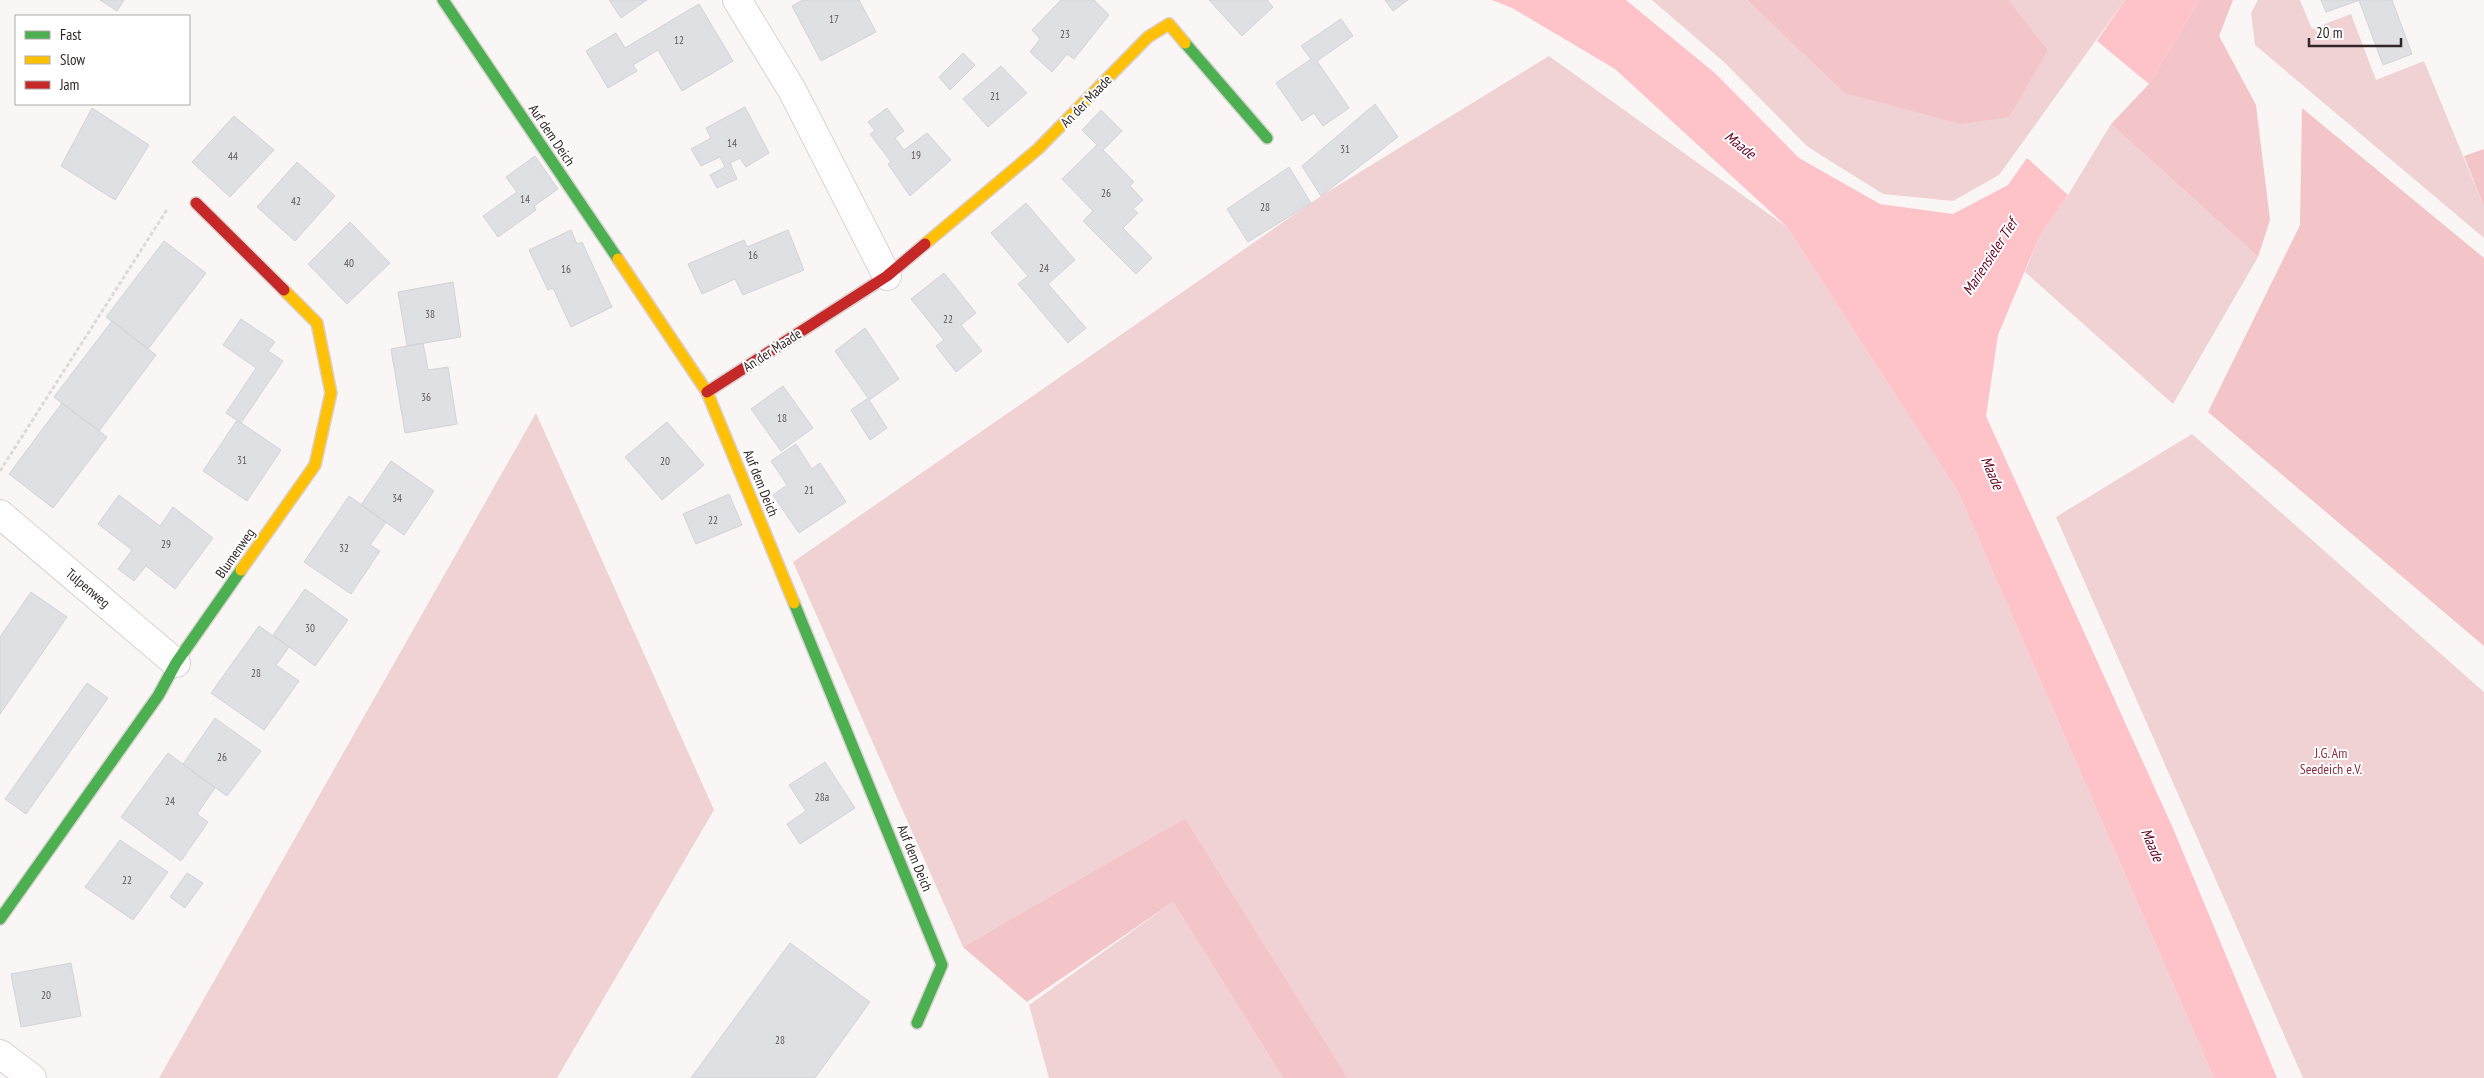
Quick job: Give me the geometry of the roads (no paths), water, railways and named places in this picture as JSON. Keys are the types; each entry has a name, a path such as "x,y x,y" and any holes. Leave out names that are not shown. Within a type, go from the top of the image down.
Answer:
{"street":[{"name":"Auf dem Deich","path":"443,0 708,392 942,965 917,1023"},
{"path":"737,0 792,90 887,276"},
{"name":"An der Maade","path":"708,392 887,276 1038,150 1148,37 1169,24 1267,138"},
{"name":"Blumenweg","path":"0,919 158,696 176,663 315,465 331,393 317,323 196,203"},
{"name":"Tulpenweg","path":"0,514 176,663"},
{"path":"0,1054 32,1078"}],"water":[{"path":"1492,0 1626,0 1716,74 1799,158 1880,204 1953,214 2008,185 2027,158 2068,195 2039,237 1998,335 1986,416 2172,826 2277,1078 2214,1078 1958,492 1787,227 1615,69 1512,8"},
{"path":"2125,0 2199,0 2149,84 2097,41"}],"water label":[{"name":"Maade","path":"1740,145"},
{"name":"Mariensieler Tief","path":"1990,257"},
{"name":"Maade","path":"1992,473"},
{"name":"Maade","path":"2152,845"}],"park label":[{"name":"J.G. Am Seedeich e.V.","path":"2331,762"}]}
